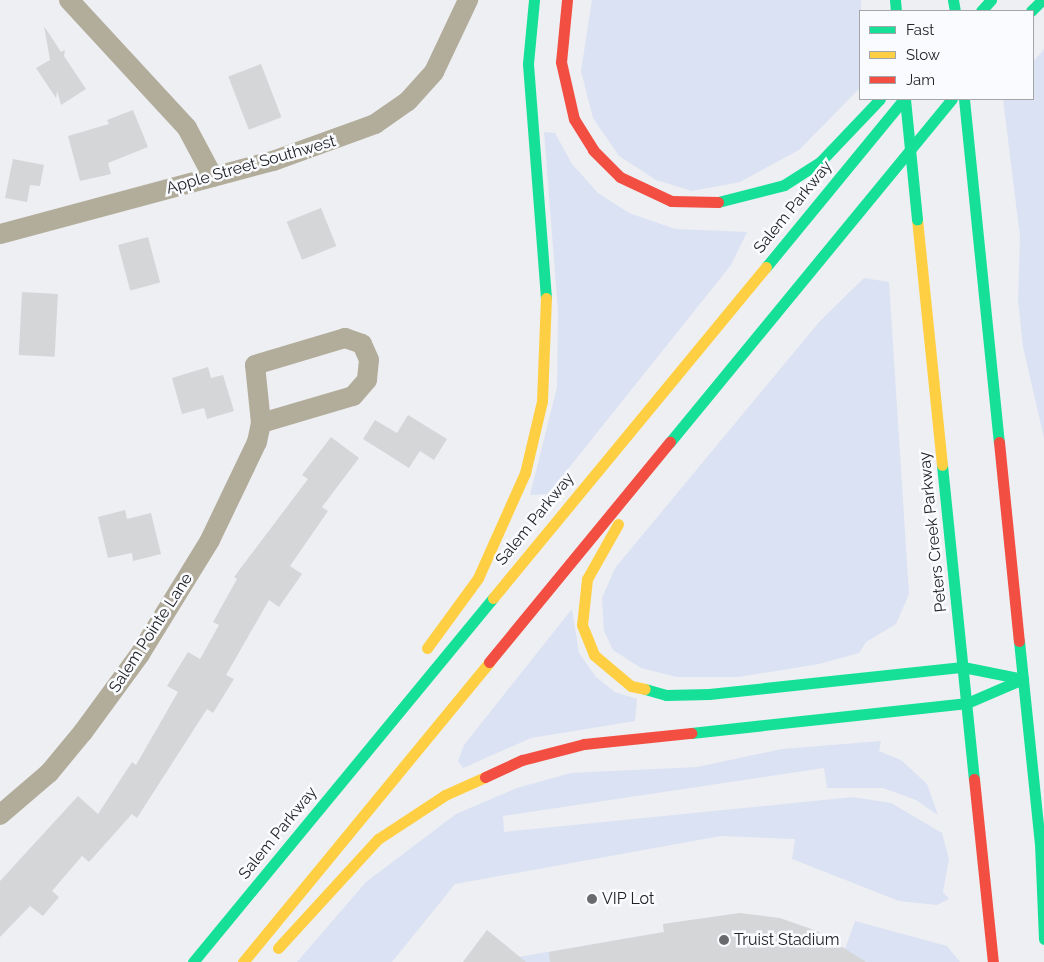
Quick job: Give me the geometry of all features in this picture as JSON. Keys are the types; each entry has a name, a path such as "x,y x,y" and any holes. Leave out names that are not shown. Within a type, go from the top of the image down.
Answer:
{"main road":[{"path":"418,659 492,554 525,472 542,401 548,326 528,64 534,0"},
{"path":"567,0 561,62 574,119 593,150 620,176 671,201 729,202 784,186 820,162 879,100"},
{"path":"982,10 991,0"},
{"path":"1032,10 1042,0"},
{"name":"Salem Parkway","path":"193,962 903,100"},
{"name":"Peters Creek Parkway","path":"904,100 994,962"},
{"path":"243,962 951,100"},
{"path":"964,100 1040,842 1044,939"},
{"path":"653,462 583,591 586,641 615,677 648,692 686,695 963,667 1023,679"},
{"path":"272,955 378,839 445,795 522,760 577,745 967,704 1023,679"},
{"path":"339,784 344,758"}],"street":[{"path":"69,0 187,128 213,177"},
{"name":"Apple Street Southwest","path":"0,234 316,148 392,113 434,72 468,0"},
{"name":"Salem Pointe Lane","path":"0,815 49,773 140,654 210,540 257,442 261,423 255,364 345,338 362,344 369,360 367,380 353,396 261,423"}],"shaded area":[{"path":"592,0 861,0 861,10 859,10 859,89 799,150 740,182 692,191 656,180 619,156 593,118 581,71"},
{"path":"1044,49 1044,438 1023,347 1018,300 1020,237 1003,100 1034,100 1034,61"},
{"path":"544,132 555,133 572,164 598,193 629,213 675,229 747,232 731,265 548,494 530,495 557,387 558,311"},
{"path":"864,278 889,282 909,594 896,624 866,642 859,653 819,664 738,677 677,677 641,668 613,650 604,631 602,598 615,568 820,321"},
{"path":"572,609 579,653 596,677 615,692 637,699 635,721 531,738 463,768 458,761 464,745"},
{"path":"881,741 879,751 901,760 927,784 938,815 916,800 883,788 827,788 824,768 503,816 504,832 853,797 891,803 942,833 949,859 943,892 949,899 937,905 899,901 792,859 795,839 721,836 455,884 392,962 297,962 366,882 456,814 517,788 571,773 697,767 782,749"},
{"name":"Truist Stadium","path":"740,913 845,949 855,921 947,946 960,962 463,962 487,930 500,960 664,932 663,924"}],"building":[{"path":"44,26 61,52 65,50 64,56 86,89 61,105 57,91 56,98 36,68 50,60"},
{"path":"261,64 281,117 249,130 228,77"},
{"path":"133,110 148,147 108,163 111,174 80,181 68,136 109,124 107,120"},
{"path":"13,159 44,165 40,186 30,185 27,202 5,198"},
{"path":"321,208 336,246 302,260 287,222"},
{"path":"148,237 160,282 130,290 118,245"},
{"path":"22,292 58,294 55,357 19,355"},
{"path":"208,367 211,378 223,375 234,411 207,419 204,408 182,414 172,378"},
{"path":"408,415 447,439 434,460 420,451 409,468 363,439 375,420 397,433"},
{"path":"331,437 359,458 322,507 328,511 290,566 302,574 279,607 269,600 226,675 234,679 213,713 207,709 137,818 132,814 89,862 82,856 52,891 59,897 43,916 30,906 0,937 0,881 78,796 98,814 132,762 136,765 178,692 167,686 188,652 200,659 219,625 213,622 237,579 234,577 308,479 302,475"},
{"path":"125,510 127,519 151,513 161,554 133,561 132,553 108,558 98,517"},
{"name":"Truist Stadium","path":"740,913 780,918 817,931 866,962 550,962 549,952 664,932 663,924"},
{"path":"487,930 526,962 463,962"}],"traffic: fast":[{"path":"534,0 528,64 546,298"},
{"path":"895,0 896,10"},
{"path":"953,0 955,10"},
{"path":"982,10 991,0"},
{"path":"1032,10 1042,0"},
{"path":"718,202 784,185 820,162 879,100"},
{"path":"766,267 903,100"},
{"path":"905,100 917,219"},
{"path":"670,442 951,100"},
{"path":"964,100 999,442"},
{"path":"942,465 974,779"},
{"path":"193,962 493,598"},
{"path":"1019,641 1040,843 1044,939"},
{"path":"645,689 666,695 709,694 963,667 1023,679"},
{"path":"691,733 967,703 1023,679"}],"traffic: slow":[{"path":"917,219 942,465"},
{"path":"493,598 766,267"},
{"path":"427,648 478,578 525,473 542,401 546,298"},
{"path":"618,524 587,579 582,625 594,655 631,686 645,689"},
{"path":"243,962 489,662"},
{"path":"278,948 378,839 445,795 485,777"}],"traffic: jam":[{"path":"567,0 561,62 574,119 593,150 620,177 671,201 718,202"},
{"path":"489,662 670,442"},
{"path":"999,442 1019,641"},
{"path":"485,777 522,760 584,744 691,733"},
{"path":"974,779 993,962"}],"place":[{"name":"VIP Lot","path":"592,899"},
{"name":"Truist Stadium","path":"724,940"}]}
